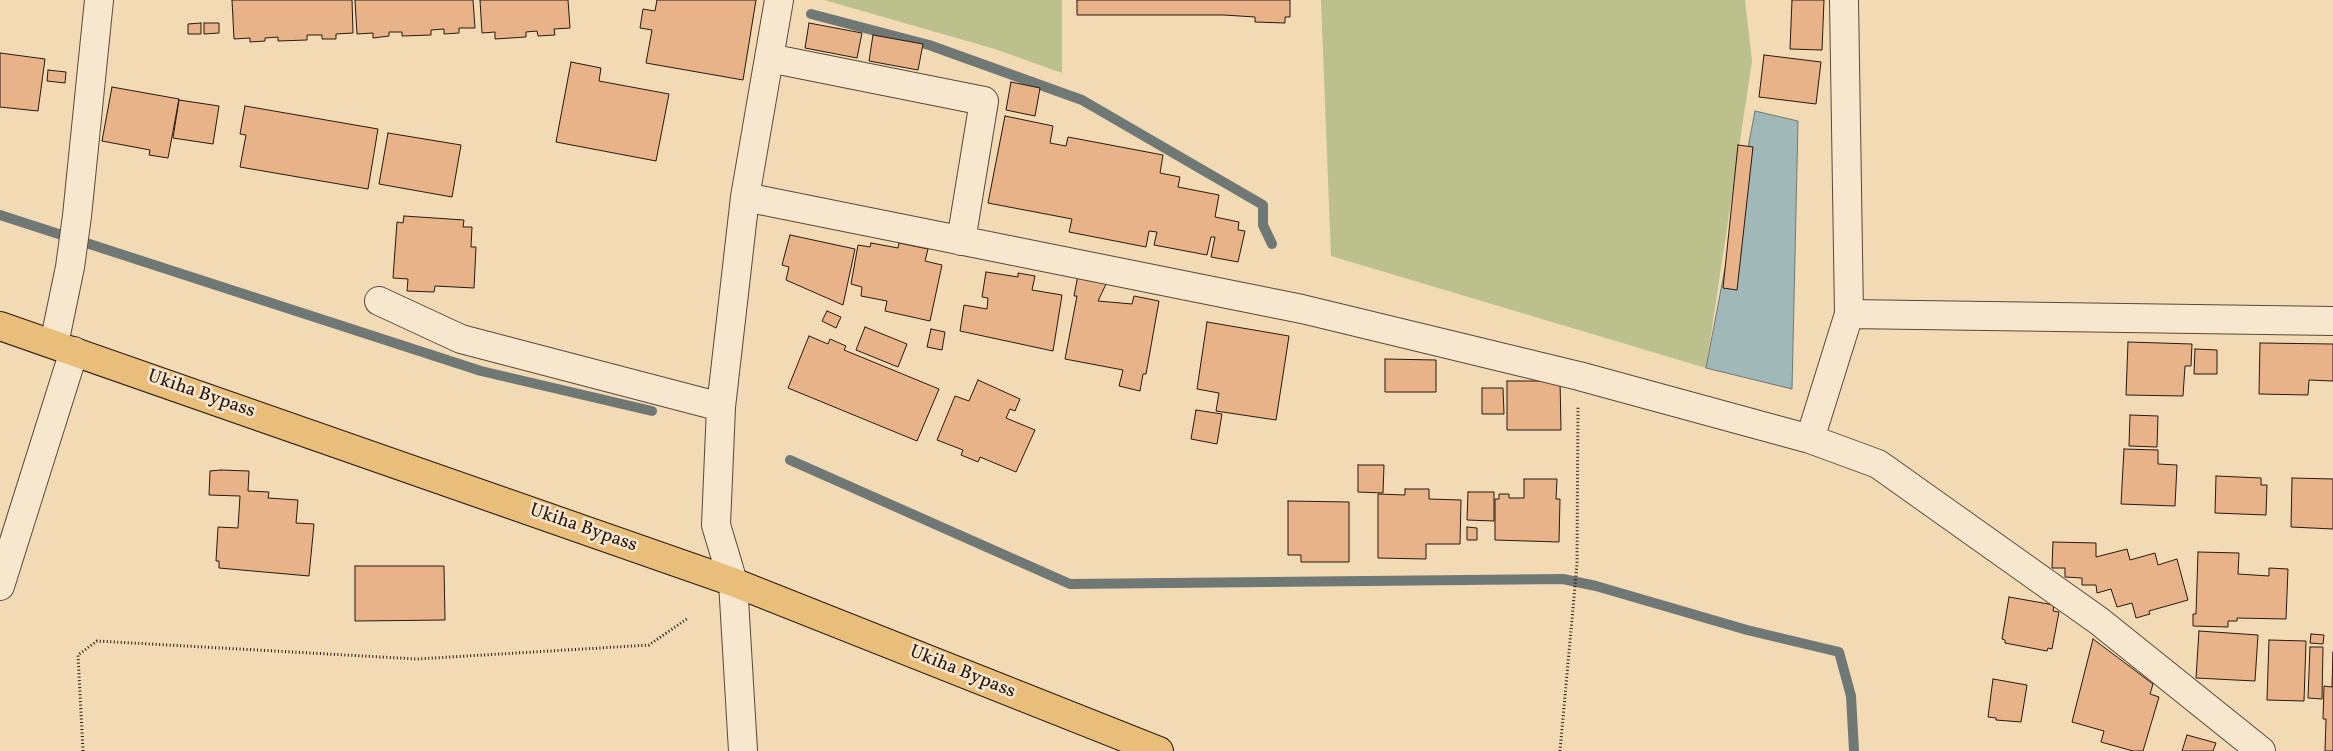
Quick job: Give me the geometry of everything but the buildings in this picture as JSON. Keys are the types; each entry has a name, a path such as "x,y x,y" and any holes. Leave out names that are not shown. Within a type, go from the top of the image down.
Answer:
{"highway":[{"name":"Ukiha Bypass","path":"0,326 732,582 1159,751"}],"street":[{"path":"0,586 64,348 70,267 99,0"},
{"path":"743,751 732,582 716,526 721,407 745,197 778,0"},
{"path":"1810,439 1849,314 1844,0"},
{"path":"769,58 984,101 962,240"},
{"path":"745,197 1302,309 1579,376 1810,439 1878,464 2099,621 2261,751"},
{"path":"379,301 460,339 721,407"},
{"path":"1849,314 2333,321"}],"path":[{"path":"1560,751 1571,608 1577,564 1579,376"},
{"path":"83,751 78,655 96,641 417,659 649,645 688,618"}],"green space":[{"path":"824,0 1062,0 1062,73 995,49"},
{"path":"1321,0 1745,0 1752,61 1706,368 1331,256"}],"water":[{"path":"1755,111 1798,121 1792,389 1706,368"}],"waterway":[{"path":"811,14 929,45 1082,100 1263,205 1263,225 1272,244"},
{"path":"0,215 481,371 652,411"},
{"path":"790,460 1070,584 1563,579 1596,586 1747,630 1839,652 1851,696 1854,751"}]}
